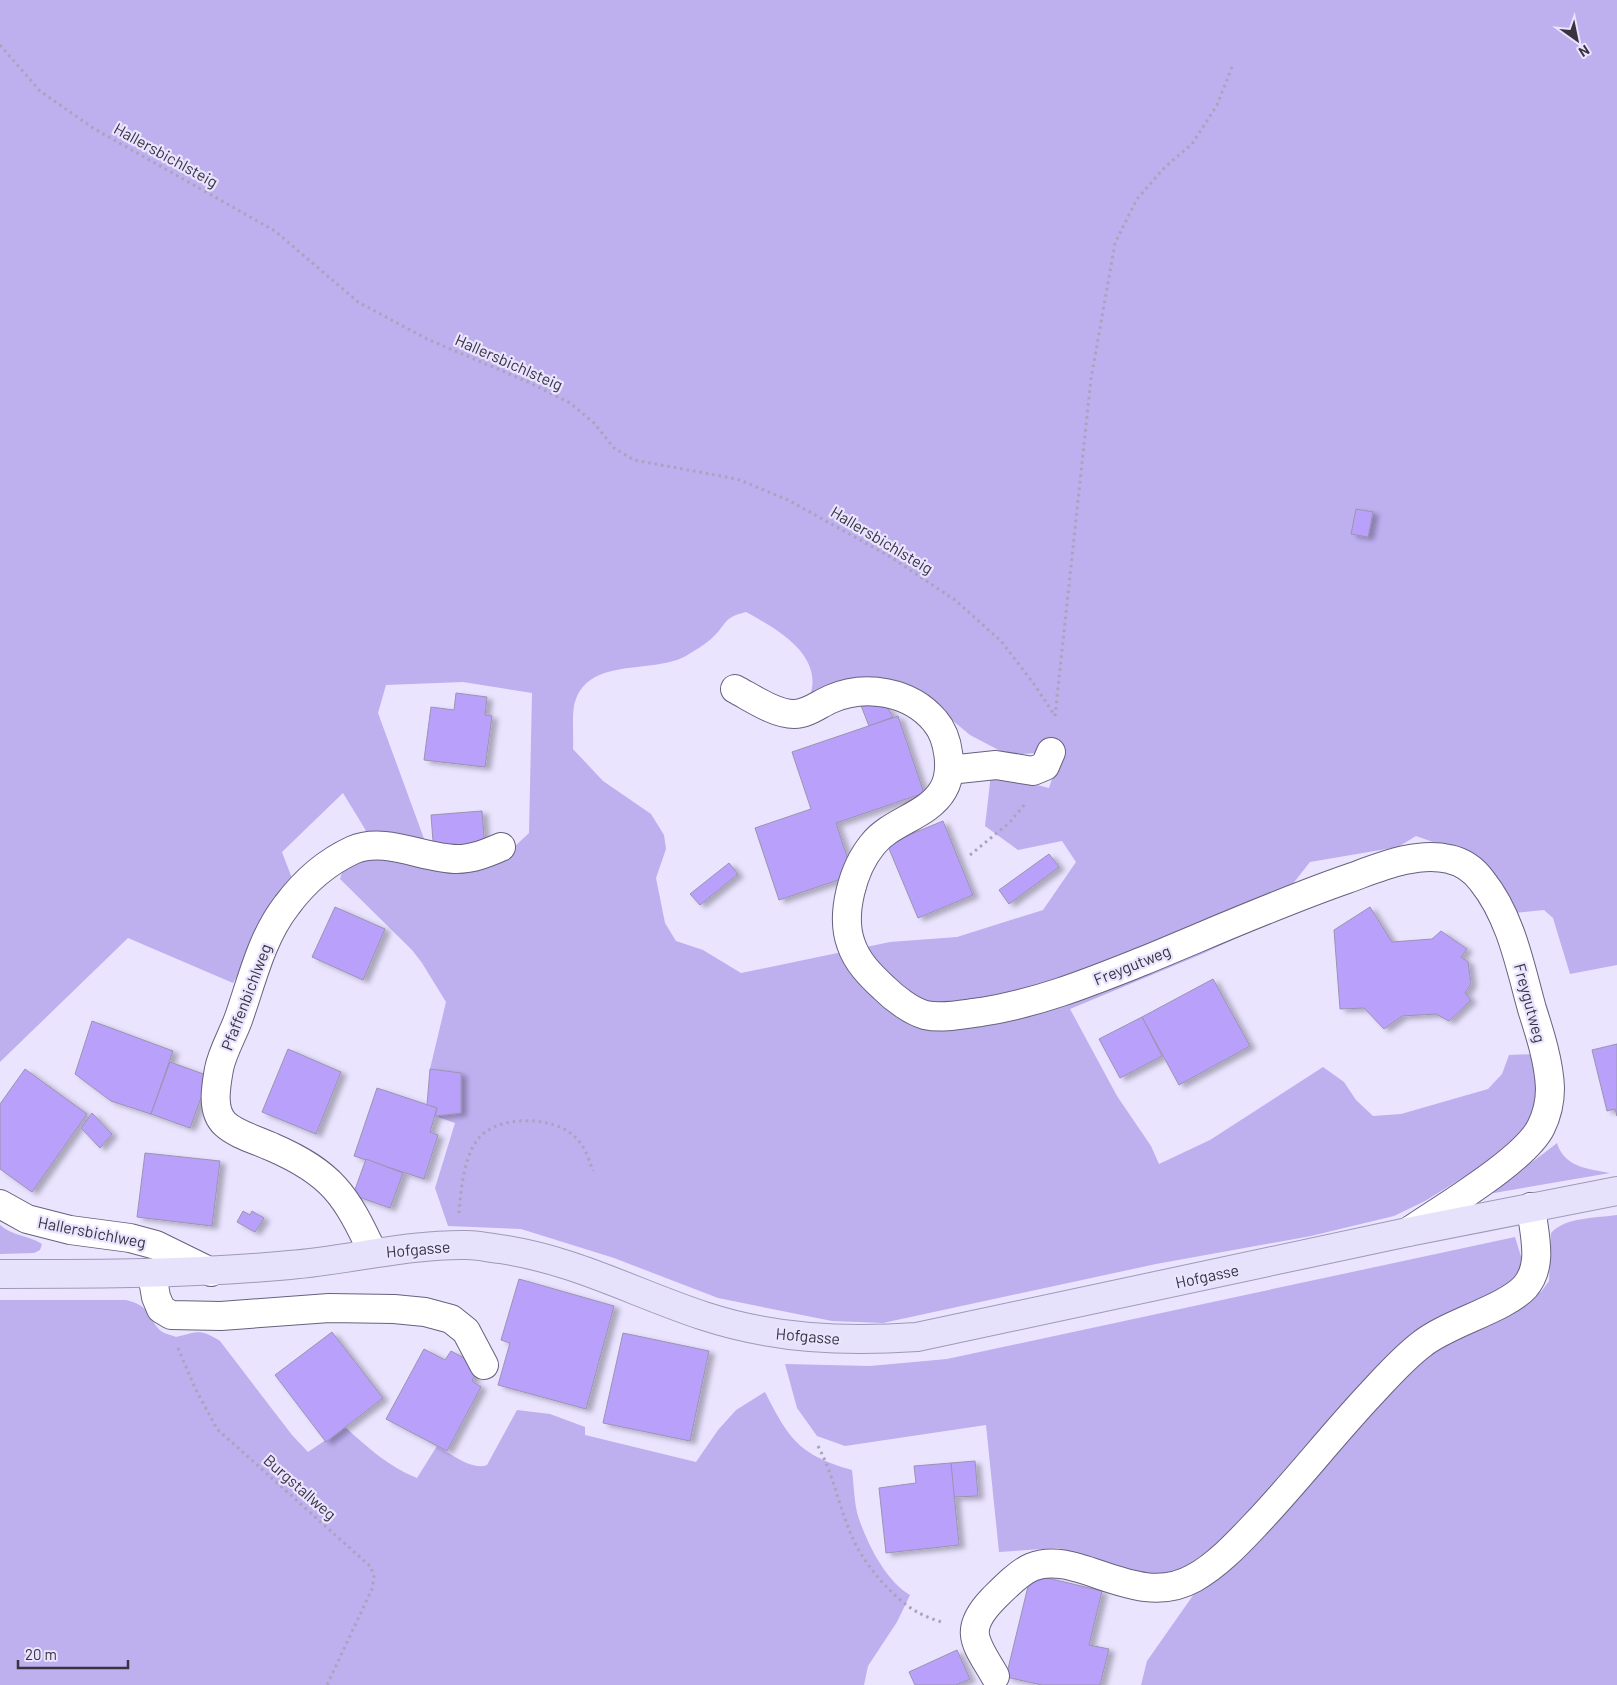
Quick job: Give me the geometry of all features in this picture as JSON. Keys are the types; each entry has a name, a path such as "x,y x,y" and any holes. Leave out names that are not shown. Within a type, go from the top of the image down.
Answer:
{"main road":[{"name":"Hofgasse","path":"0,1274 211,1272 294,1265 373,1253 468,1245 531,1254 586,1270 704,1316 764,1332 808,1338 862,1341 917,1337 1408,1232 1617,1191"}],"lane":[{"name":"Freygutweg","path":"735,689 790,715 805,713 848,692 872,691 898,695 921,708 936,721 944,736 949,770 944,790 920,811 892,826 873,843 860,863 850,896 847,920 850,943 863,968 893,997 923,1014 955,1016 1006,1008 1069,991 1311,892 1378,868 1421,858 1448,859 1469,867 1483,882 1498,905 1516,951 1541,1039 1550,1086 1549,1107 1541,1129 1525,1149 1408,1232"},
{"path":"949,770 996,765 1033,771 1048,759"},
{"name":"Pfaffenbichlweg","path":"373,1253 349,1206 321,1173 306,1163 224,1124 217,1111 216,1096 220,1067 263,947 286,906 307,882 329,862 355,849 372,845 430,856 458,859 483,855 501,847"},
{"name":"Hallersbichlweg","path":"0,1204 27,1219 70,1230 130,1238 156,1245 211,1272"},
{"path":"995,1676 976,1642 974,1627 980,1613 1002,1590 1031,1567 1045,1564 1066,1565 1116,1581 1154,1589 1176,1586 1194,1578 1227,1554 1276,1503 1392,1370 1422,1343 1524,1289 1535,1273 1536,1253 1530,1207"},
{"path":"152,1274 156,1297 161,1308 171,1315 204,1316 329,1308 394,1308 425,1312 452,1319 466,1331 476,1346 484,1365"}],"path":[{"name":"Hallersbichlsteig","path":"0,45 40,92 93,128 275,231 358,302 427,339 528,382 570,403 594,423 614,448 634,460 737,479 788,500 889,556 955,600 1001,641 1034,684 1055,716"},
{"path":"970,855 1009,823 1029,799 1048,759 1055,716 1091,379 1115,243 1137,199 1165,167 1192,144 1218,105 1232,67"},
{"path":"456,1246 462,1187 471,1151 484,1134 500,1125 523,1121 556,1125 575,1137 587,1154 593,1171"},
{"name":"Burgstallweg","path":"161,1308 195,1388 217,1429 371,1567 374,1577 372,1589 327,1685"},
{"path":"818,1446 830,1468 854,1541 875,1573 895,1595 918,1613 944,1623 974,1627"}],"shaded area":[{"path":"0,0 1617,0 1617,965 1570,974 1553,918 1544,910 1515,913 1478,858 1416,836 1398,847 1310,862 1258,928 1202,954 1070,1009 1117,1096 1151,1146 1159,1164 1210,1140 1323,1067 1344,1082 1356,1100 1373,1116 1401,1114 1488,1089 1502,1074 1509,1055 1534,1054 1539,1100 1524,1130 1483,1165 1425,1201 1394,1216 1311,1236 1156,1264 883,1323 832,1321 718,1298 614,1258 521,1229 448,1226 435,1188 455,1123 435,1116 461,1113 461,1073 430,1069 446,1002 412,950 340,879 343,869 373,855 365,829 343,793 282,852 293,881 233,983 128,938 0,1062","holes":["746,612 784,635 804,656 810,668 813,681 810,696 846,680 880,679 922,695 970,735 1008,755 1036,753 1056,738 1063,746 1049,788 991,774 985,826 1018,850 1062,841 1076,862 1043,910 957,937 890,942 741,973 703,950 676,941 665,923 656,878 666,849 664,835 651,814 603,781 573,749 574,704 584,686 595,677 609,672 672,661 686,656 711,639 728,619","463,682 532,693 529,833 511,850 434,866 378,713 386,685"]},
{"path":"1557,1143 1565,1157 1578,1166 1610,1173 1488,1194 1540,1156"},
{"path":"1617,1215 1617,1685 1141,1685 1147,1661 1194,1594 1405,1367 1541,1292 1549,1281 1551,1233 1557,1228 1582,1219"},
{"path":"0,1225 5,1229 42,1244 40,1250 34,1253 0,1254"},
{"path":"1515,1237 1523,1263 1517,1277 1495,1293 1433,1325 1376,1368 1238,1529 1176,1573 1148,1575 1058,1548 999,1552 986,1425 845,1446 817,1436 797,1408 785,1364 870,1366 947,1359"},
{"path":"0,1300 126,1300 134,1302 148,1312 156,1326 164,1333 176,1337 198,1332 208,1334 220,1341 292,1435 308,1452 345,1427 388,1462 417,1478 437,1446 475,1466 487,1465 517,1410 550,1414 585,1427 585,1435 696,1462 718,1430 736,1410 765,1392 781,1422 798,1443 819,1458 852,1470 857,1513 867,1540 893,1581 910,1595 897,1622 868,1666 864,1685 0,1685"}],"building":[{"path":"1356,509 1373,512 1368,537 1351,534"},
{"path":"456,693 487,697 485,715 492,716 485,767 424,760 431,707 454,710"},
{"path":"860,703 888,708 893,717 869,726"},
{"path":"898,716 924,793 836,823 853,875 779,900 755,828 811,809 792,752"},
{"path":"482,811 485,849 434,854 431,815"},
{"path":"943,821 973,895 918,918 887,844"},
{"path":"1049,854 1059,867 1009,904 999,890"},
{"path":"729,863 738,874 700,905 690,894"},
{"path":"335,907 385,929 363,980 312,957"},
{"path":"1370,907 1392,942 1432,939 1441,931 1467,949 1461,957 1468,962 1471,984 1465,993 1471,1000 1449,1021 1436,1014 1402,1016 1384,1029 1364,1008 1340,1009 1334,930"},
{"path":"1213,979 1250,1046 1179,1085 1142,1017"},
{"path":"1142,1017 1162,1056 1120,1078 1099,1039"},
{"path":"92,1021 173,1051 151,1114 111,1101 75,1074"},
{"path":"1617,1044 1617,1116 1615,1109 1607,1111 1592,1050"},
{"path":"288,1049 341,1072 316,1134 262,1112"},
{"path":"170,1062 209,1076 190,1128 151,1114"},
{"path":"25,1069 87,1114 32,1192 0,1169 0,1104"},
{"path":"430,1069 461,1073 461,1113 435,1116 437,1108 427,1105"},
{"path":"377,1088 437,1108 430,1132 438,1135 424,1179 354,1156"},
{"path":"92,1113 112,1134 100,1148 81,1128"},
{"path":"145,1153 220,1161 212,1226 137,1217"},
{"path":"366,1159 403,1173 390,1208 353,1195"},
{"path":"243,1211 250,1215 252,1211 264,1218 255,1232 237,1222"},
{"path":"519,1279 614,1306 586,1409 498,1385 510,1343 501,1340"},
{"path":"332,1332 383,1398 326,1442 275,1375"},
{"path":"623,1333 709,1351 690,1441 603,1423"},
{"path":"424,1349 445,1360 451,1351 479,1366 472,1381 481,1387 447,1451 386,1419"},
{"path":"975,1461 978,1496 953,1497 951,1463"},
{"path":"951,1463 959,1545 886,1553 879,1488 916,1483 914,1466"},
{"path":"1031,1574 1102,1591 1089,1645 1109,1649 1100,1685 1042,1685 1006,1677"},
{"path":"957,1650 970,1679 956,1685 915,1685 909,1672"}]}
